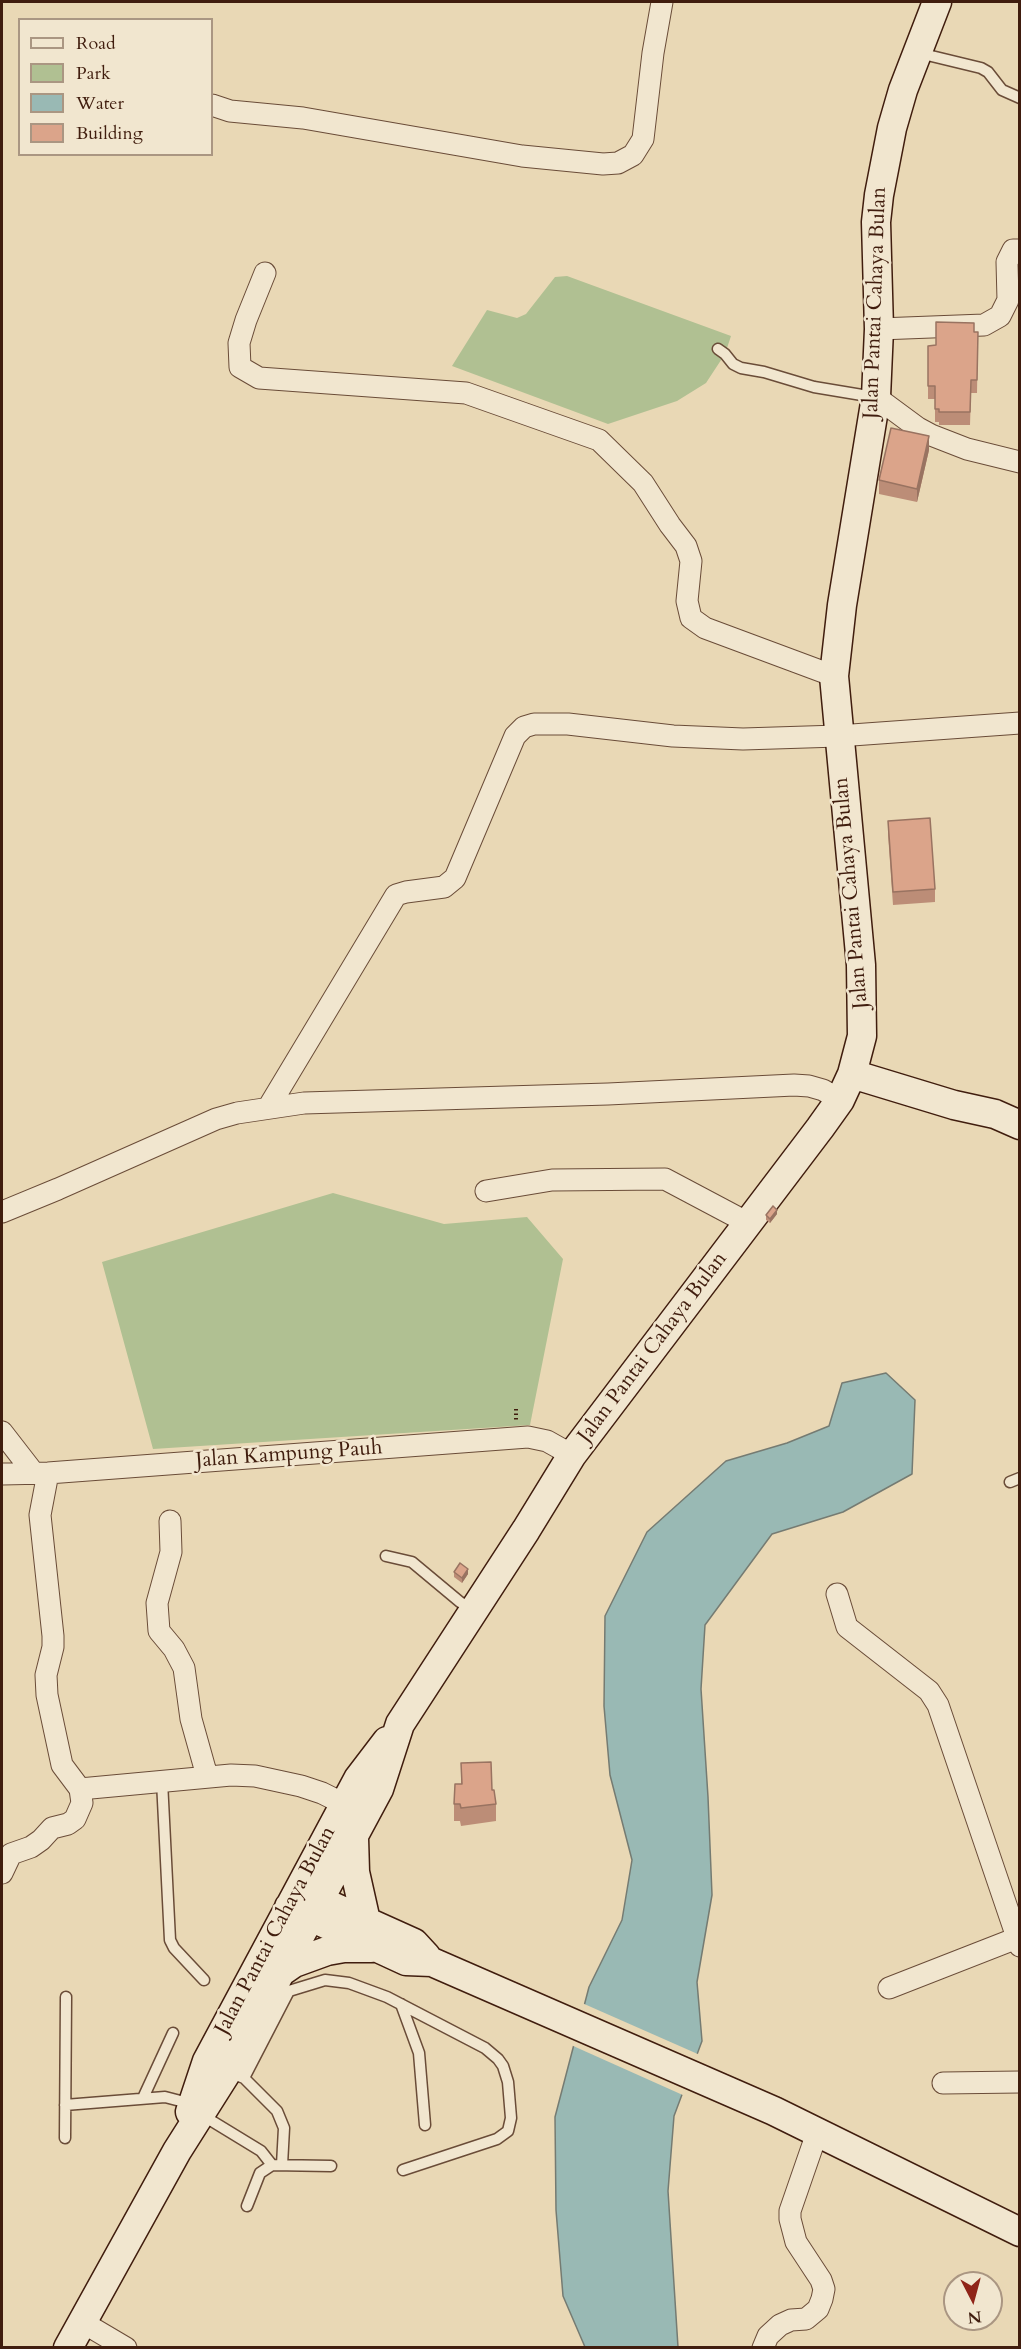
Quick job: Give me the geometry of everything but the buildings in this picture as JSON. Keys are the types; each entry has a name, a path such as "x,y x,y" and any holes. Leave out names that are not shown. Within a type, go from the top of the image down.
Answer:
{"main road":[{"name":"Jalan Pantai Cahaya Bulan","path":"68,2348 177,2151 196,2109 207,2061 304,1904 352,1815 379,1790 397,1734 572,1455 840,1100 855,1065 863,1011 861,965 834,676 842,605 876,398 879,329 876,222 879,195 892,128 937,2"},
{"path":"855,1065 959,1089 1007,1120"},
{"path":"352,1815 357,1889 366,1921"},
{"name":"Jalan Pantai Cahaya Bulan","path":"196,2109 236,2075 281,1982 304,1904"},
{"path":"304,1904 366,1921 414,1943 432,1962"},
{"path":"304,1904 379,1949 406,1961 432,1962 774,2112 1020,2232"},
{"path":"281,1982 294,1963 327,1951 361,1947 379,1949"}],"street":[{"path":"213,105 230,111 303,118 522,156 603,164 618,163 633,155 643,139 653,53 662,2"},
{"path":"879,329 984,325 1000,316 1008,300 1007,262 1013,250 1020,250"},
{"path":"265,273 239,343 240,367 259,378 466,393 599,440 643,483 686,546 691,561 687,601 691,618 705,628 834,676"},
{"path":"876,398 918,428 932,435 966,449 1020,462"},
{"path":"268,1108 396,895 444,886 455,878 515,736 524,727 534,724 568,724 674,736 743,739 838,736 1020,723"},
{"path":"2,1212 216,1119 304,1103 608,1094 794,1085 823,1090 840,1100"},
{"path":"486,1191 552,1180 665,1179 748,1223"},
{"path":"2,1432 40,1473 40,1515 53,1647 46,1676 47,1695 62,1765 80,1789 82,1803 75,1819 68,1824 52,1828 42,1840 31,1847 14,1852 2,1873"},
{"name":"Jalan Kampung Pauh","path":"2,1474 528,1437 547,1441 572,1455"},
{"path":"170,1521 171,1552 157,1603 159,1631 174,1649 184,1668 190,1719 207,1776"},
{"path":"837,1594 847,1627 929,1691 938,1705 1018,1942 889,1988"},
{"path":"80,1789 231,1775 279,1780 322,1793 352,1815"},
{"path":"943,2083 1020,2082"},
{"path":"763,2348 768,2336 780,2325 791,2320 806,2319 818,2309 822,2299 824,2289 821,2280 796,2242 790,2219 790,2211 817,2133"},
{"path":"82,2322 126,2348"}],"lane":[{"path":"917,53 981,68 988,72 1002,90 1020,98"},
{"path":"718,349 733,364 741,368 764,372 814,387 876,398"},
{"path":"386,1556 412,1562 474,1611"},
{"path":"162,1781 170,1940 174,1948 204,1980"},
{"path":"281,1982 337,1980 387,1997 485,2048 498,2059 506,2074 511,2118 508,2131 497,2139 403,2170"},
{"path":"65,2138 66,1997"},
{"path":"401,2004 419,2053 424,2125"},
{"path":"143,2098 173,2033"},
{"path":"236,2075 271,2104 281,2119 284,2137 277,2165"},
{"path":"65,2105 170,2097 196,2109 261,2151 277,2165"},
{"path":"247,2206 260,2173 277,2165 331,2166"}],"green space":[{"path":"567,276 731,336 725,354 706,383 677,401 608,424 452,366 487,310 517,318 526,314 555,277"},
{"path":"333,1193 444,1224 527,1217 563,1259 530,1425 153,1449 102,1262"}],"water":[{"path":"886,1373 915,1400 912,1474 843,1512 772,1534 705,1625 701,1689 712,1895 697,1982 702,2041 674,2116 668,2191 678,2347 585,2347 563,2296 556,2210 555,2117 589,1987 622,1920 632,1860 610,1775 604,1706 605,1616 647,1532 726,1461 787,1443 829,1426 842,1383"}],"pier":[{"path":"582,2003 700,2055 685,2096 571,2045"}]}
